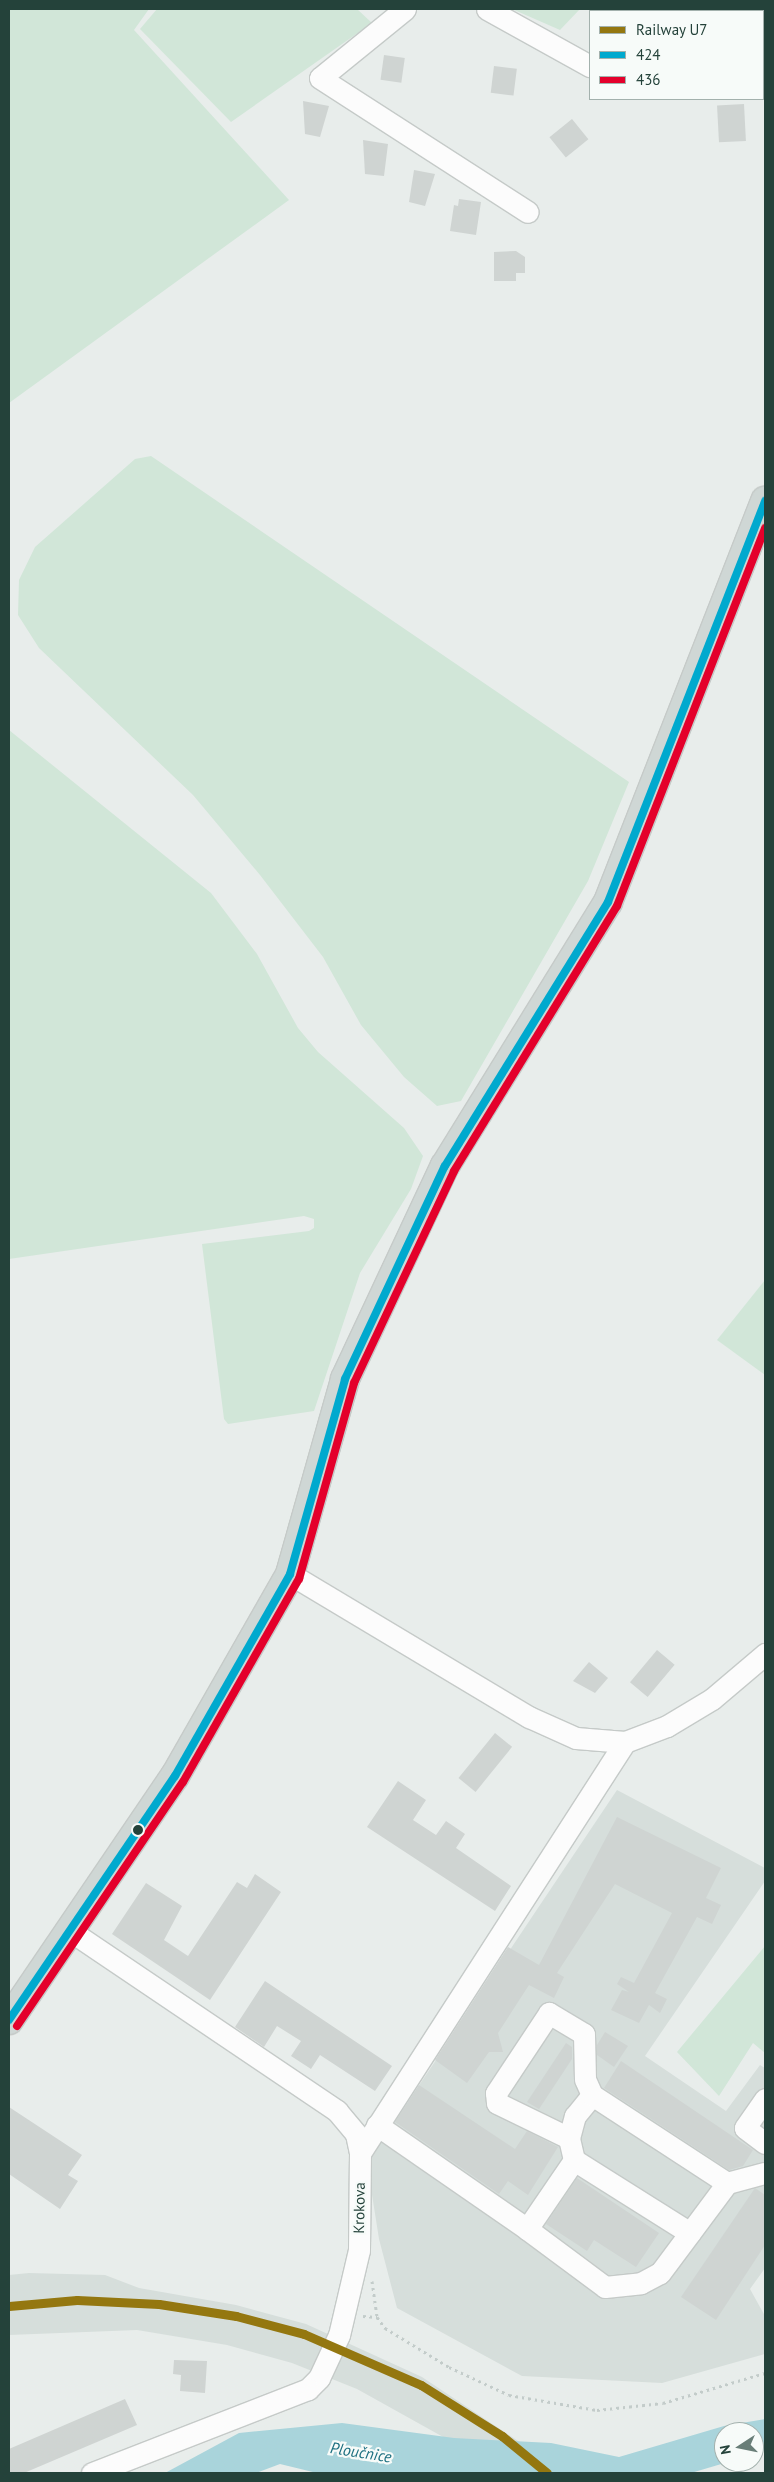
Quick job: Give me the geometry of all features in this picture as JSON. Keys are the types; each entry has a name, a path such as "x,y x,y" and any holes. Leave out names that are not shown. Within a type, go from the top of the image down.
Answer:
{"main road":[{"path":"9,2020 72,1932 175,1776 290,1574 345,1378 445,1166 608,902 765,501"}],"street":[{"path":"405,9 320,78 528,212"},
{"path":"487,9 589,65"},
{"path":"290,1574 529,1717 576,1738 625,1742 668,1726 705,1703 765,1654"},
{"path":"360,2153 625,1742"},
{"name":"Krokova","path":"72,1932 337,2111 356,2134 360,2153 359,2250 339,2335 319,2378 308,2389 92,2473"},
{"path":"569,2138 497,2103 496,2093 549,2012 584,2034 585,2079 592,2095 726,2183"},
{"path":"592,2095 574,2116 569,2138 574,2160 690,2233"},
{"path":"765,2099 745,2128 765,2143"},
{"path":"378,2125 527,2229 605,2287 641,2283 660,2273 726,2183 765,2173"},
{"path":"527,2229 574,2160"}],"path":[{"path":"359,2250 372,2283 377,2318 385,2328 449,2367 508,2395 597,2410 662,2403 765,2373"}],"shaded area":[{"path":"617,1790 765,1868 765,1881 645,2056 726,2111 760,2065 765,2068 765,2268 750,2289 765,2316 765,2354 662,2383 522,2376 397,2308 379,2239 367,2163"},
{"path":"29,2273 105,2275 139,2288 236,2305 306,2324 422,2377 527,2447 445,2438 357,2389 292,2363 227,2345 137,2330 9,2335 9,2275"}],"green space":[{"path":"9,9 149,9 134,30 289,200 9,403"},
{"path":"157,9 357,9 372,23 231,122 140,29"},
{"path":"512,9 580,9 560,30"},
{"path":"151,456 629,782 588,881 461,1101 437,1106 404,1077 361,1025 323,957 260,875 193,795 39,648 18,615 19,580 35,547 135,459"},
{"path":"9,730 211,893 257,954 298,1028 318,1052 404,1128 423,1156 411,1189 360,1273 314,1411 228,1424 224,1419 202,1244 309,1231 314,1228 314,1219 304,1216 9,1259"},
{"path":"765,1280 765,1375 717,1340"},
{"path":"765,1946 765,2053 753,2043 719,2096 677,2052"}],"water":[{"path":"765,2419 765,2450 764,2422 747,2422"},
{"name":"Ploučnice","path":"342,2423 454,2438 551,2443 619,2457 714,2429 714,2466 691,2473 317,2473 280,2464 256,2473 165,2473 239,2433"}],"building":[{"path":"384,55 405,58 401,83 381,80"},
{"path":"494,66 517,69 514,96 491,93"},
{"path":"303,101 329,106 320,137 305,134"},
{"path":"744,104 746,141 719,142 717,105"},
{"path":"572,119 588,139 566,157 549,137"},
{"path":"363,140 388,144 384,176 365,174"},
{"path":"414,170 435,174 425,206 409,202"},
{"path":"459,199 481,202 476,235 450,231 454,205 458,206"},
{"path":"516,251 525,257 525,273 516,273 516,281 494,281 494,252"},
{"path":"657,1650 675,1665 648,1697 630,1682"},
{"path":"589,1662 608,1678 595,1693 573,1681"},
{"path":"495,1733 512,1747 476,1792 458,1778"},
{"path":"398,1781 426,1800 413,1820 436,1835 446,1821 465,1834 456,1848 511,1886 495,1911 367,1827"},
{"path":"617,1817 721,1868 706,1898 721,1905 712,1924 697,1917 655,1993 667,1999 660,2013 649,2005 639,2023 611,2010 622,1990 629,1992 617,1984 621,1977 634,1983 672,1913 615,1884 557,1973 564,1977 554,1998 529,1985 498,2033 503,2052 489,2052 467,2083 435,2060 508,1947 539,1965"},
{"path":"255,1874 281,1892 210,2000 112,1934 146,1883 182,1906 164,1940 188,1956 237,1882 247,1888"},
{"path":"265,1981 392,2066 375,2091 320,2055 311,2069 291,2056 301,2041 277,2026 264,2047 235,2027"},
{"path":"605,2032 628,2046 614,2067 597,2055 597,2045"},
{"path":"566,2043 572,2047 572,2059 539,2109 527,2102"},
{"path":"621,2061 753,2150 743,2166 729,2170 604,2088"},
{"path":"419,2085 515,2149 527,2131 558,2147 528,2195 508,2181 499,2194 395,2122"},
{"path":"9,2107 82,2155 68,2175 78,2181 60,2209 9,2174"},
{"path":"577,2178 659,2233 636,2267 594,2240 587,2251 546,2224"},
{"path":"755,2188 765,2195 765,2245 716,2320 681,2297"},
{"path":"174,2360 207,2361 205,2393 180,2391 181,2375 173,2374"},
{"path":"125,2399 137,2425 24,2473 9,2473 9,2449"}],"rail line":[{"name":"U7","path":"9,2306 77,2300 159,2304 236,2316 304,2334 421,2385 502,2436 547,2473"}],"transit line":[{"name":"424","path":"9,2020 175,1776 290,1574 345,1379 445,1166 608,902 765,501"},
{"name":"436","path":"17,2026 183,1782 299,1579 354,1383 454,1171 617,906 765,528"}]}
